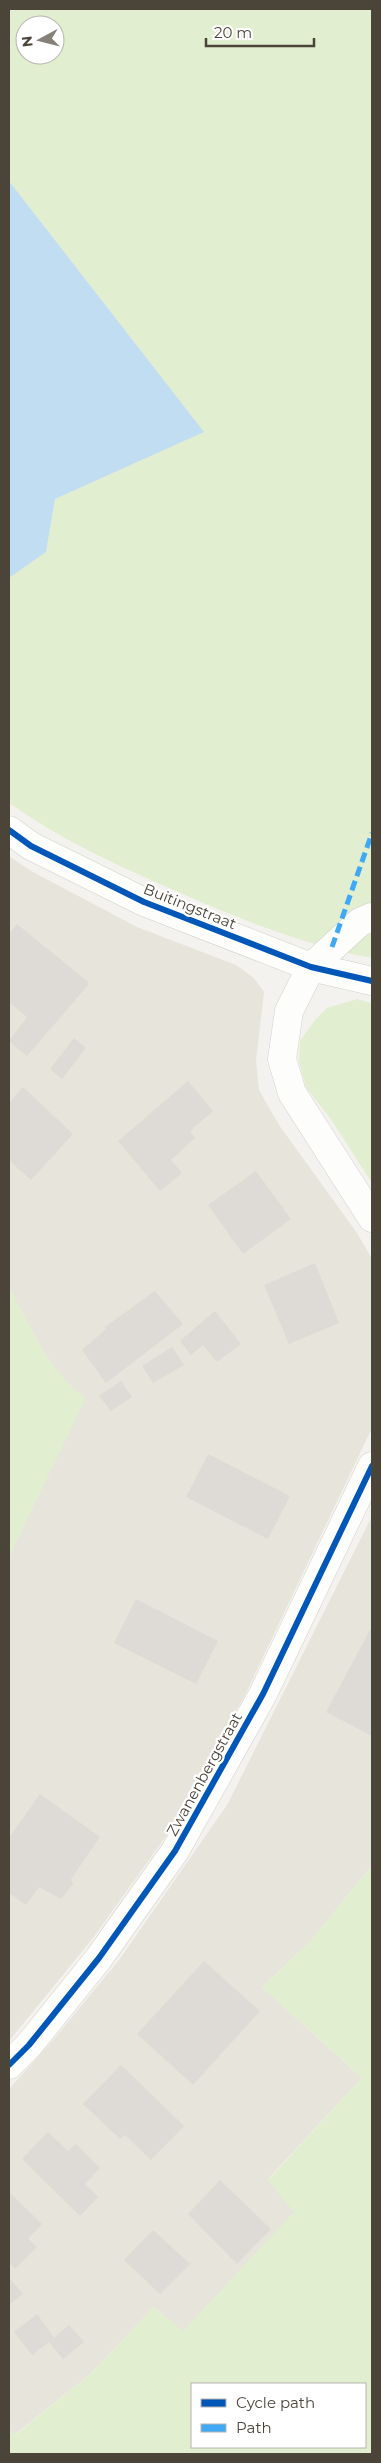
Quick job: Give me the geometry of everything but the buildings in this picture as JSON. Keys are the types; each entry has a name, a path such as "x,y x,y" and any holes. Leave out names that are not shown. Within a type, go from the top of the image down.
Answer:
{"street":[{"name":"Buitingstraat","path":"9,830 31,846 144,902 311,967 372,981"},
{"path":"372,918 360,922 311,967 289,1011 282,1059 292,1093 372,1218"},
{"name":"Zwanenbergstraat","path":"9,2065 29,2045 99,1958 175,1851 262,1694 372,1466"}],"shaded area":[{"path":"9,856 31,871 137,927 236,965 253,977 264,992 256,1061 259,1090 279,1125 357,1233 372,1259 372,1428 245,1695 169,1832 93,1938 9,2041"},
{"path":"372,1516 372,1865 309,1943 262,1987 362,2078 268,2179 295,2212 183,2332 154,2307 88,2376 14,2435 9,2428 9,2089 54,2039 119,1960 227,1805"}],"green space":[{"path":"9,9 372,9 372,958 347,953 297,938 248,921 200,901 90,851 48,828 9,803 9,578 46,552 55,499 204,432 9,181"},
{"path":"357,999 372,1003 372,1183 330,1118 306,1087 299,1062 300,1041 315,1020 327,1008"},
{"path":"9,1286 33,1332 51,1361 61,1375 86,1398 9,1557"},
{"path":"372,1865 372,2454 9,2454 9,2428 15,2435 88,2376 154,2307 183,2331 294,2212 268,2180 362,2078 262,1987 309,1943"}],"water":[{"path":"9,181 204,432 55,499 46,552 9,578"}],"marked path":[{"path":"332,947 372,833"}],"cycle path":[{"path":"9,830 31,846 144,902 311,967 372,981"},
{"path":"9,2065 29,2045 99,1958 175,1851 263,1694 372,1466"}]}
